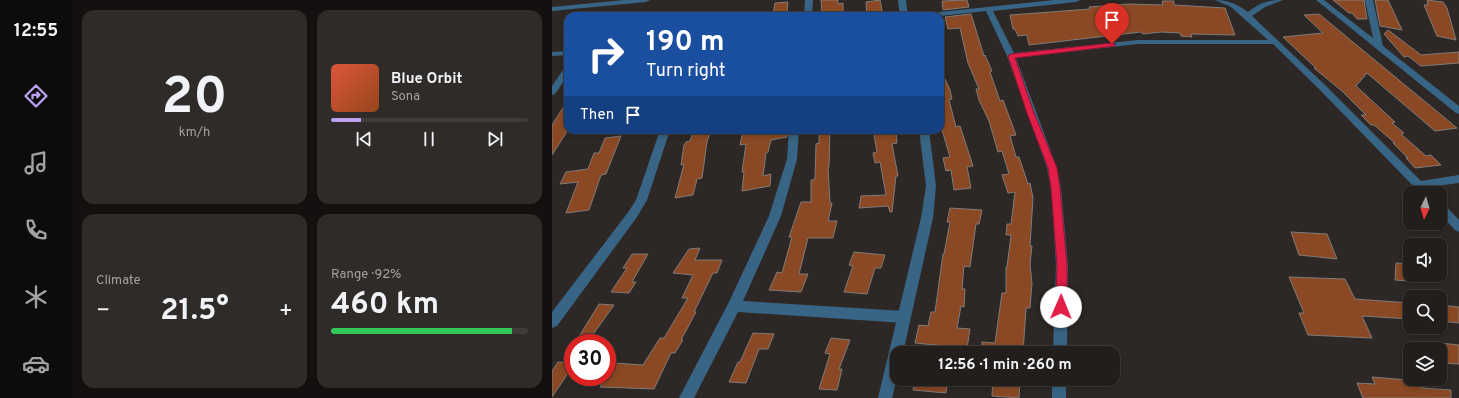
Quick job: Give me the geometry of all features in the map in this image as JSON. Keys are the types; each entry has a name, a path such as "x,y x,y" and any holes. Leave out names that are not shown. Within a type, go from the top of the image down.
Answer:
{"street":[{"path":"552,9 646,0"},
{"path":"808,12 809,0"},
{"path":"902,0 904,12"},
{"path":"944,13 1076,0"},
{"path":"1218,0 1234,5 1248,16 1322,87 1419,185 1459,179"},
{"path":"1248,16 1262,5 1279,0"},
{"path":"1320,0 1459,111"},
{"path":"1369,0 1379,48"},
{"path":"988,8 1011,56 1052,168 1056,188 1062,265 1060,346"},
{"path":"1011,56 1138,42 1274,42"},
{"path":"552,54 564,53"},
{"path":"552,92 564,75"},
{"path":"552,322 633,214 641,200 664,134"},
{"path":"686,398 734,306 775,216 792,159 794,134"},
{"path":"885,398 927,218 931,186 924,134"},
{"path":"1447,214 1459,227"},
{"path":"734,306 904,317"},
{"path":"1059,386 1059,398"}],"building":[{"path":"821,0 838,0 838,4 843,3 843,12 822,12"},
{"path":"880,0 882,12 867,12 866,2"},
{"path":"967,0 969,7 943,10 942,1"},
{"path":"1333,0 1364,0 1367,19 1357,19 1352,13 1349,13"},
{"path":"1375,0 1388,0 1402,30 1380,26"},
{"path":"1427,0 1443,2 1447,8 1456,40 1437,36 1424,5 1428,5"},
{"path":"1162,1 1174,1 1174,5 1225,8 1235,35 1191,34 1192,37 1181,36 1180,33 1161,32 1143,34 1141,32 1029,45 1027,35 1018,36 1015,29 1013,29 1010,15 1090,9 1089,7 1129,4 1163,5"},
{"path":"788,2 787,12 774,12 775,3"},
{"path":"971,14 984,56 985,55 992,71 990,72 1000,101 1003,100 1016,135 1010,136 1016,157 1019,157 1028,184 1030,183 1033,198 1030,246 1032,246 1030,264 1032,283 1030,308 1026,308 1023,346 982,346 982,342 995,343 1002,293 1006,293 1006,267 1011,235 1006,235 1007,224 1011,224 1015,192 1008,193 1002,175 1009,174 1002,151 998,152 989,121 979,100 976,89 979,89 968,63 960,28 948,29 945,17"},
{"path":"1319,14 1457,128 1435,131 1367,73 1356,86 1395,122 1392,123 1404,133 1401,134 1426,156 1431,155 1441,165 1415,168 1406,158 1408,158 1393,143 1395,143 1374,125 1371,125 1361,115 1366,115 1342,91 1314,68 1316,68 1283,37 1323,33 1304,15"},
{"path":"1388,30 1421,55 1459,52 1459,63 1421,66 1408,56 1404,57 1384,34"},
{"path":"944,77 950,90 952,99 949,100 956,127 960,126 973,166 967,167 971,188 954,190 951,170 946,171 943,158 950,157 943,134"},
{"path":"564,106 564,134 565,134 552,155 552,125"},
{"path":"693,134 710,134 707,142 702,178 697,179 693,195 675,198 684,164 681,165 684,145 686,142 690,141"},
{"path":"742,134 787,134 787,137 771,140 768,152 766,153 763,176 771,174 770,186 742,191 744,172 742,172 746,144 740,145"},
{"path":"819,134 830,134 828,167 830,203 832,203 828,221 837,221 833,238 808,238 799,274 808,274 801,292 769,290 777,272 782,273 792,237 789,237 801,202 811,202 811,180 814,180 815,177 816,144 819,143"},
{"path":"874,134 896,134 897,143 892,144 898,176 896,176 892,212 890,212 888,206 859,208 861,196 886,195 880,162 875,163 873,153 877,152"},
{"path":"621,136 606,174 601,175 589,210 566,213 578,182 560,184 566,172 588,169 594,153 599,153 605,138"},
{"path":"950,208 982,210 979,224 976,224 970,267 964,266 962,289 965,289 964,307 961,306 957,328 970,329 967,346 946,346 915,343 919,325 928,326 931,312 935,312 943,254 950,222 947,222"},
{"path":"1291,232 1327,234 1337,259 1299,255"},
{"path":"700,248 695,260 722,260 717,273 713,273 694,312 696,312 681,340 683,340 675,353 671,353 654,389 600,387 616,386 616,363 643,365 660,338 664,338 688,298 682,298 693,275 673,273 689,249"},
{"path":"854,252 885,255 881,268 875,268 867,294 844,292 853,266 849,265"},
{"path":"632,254 648,254 632,282 636,282 629,293 611,292 627,268 623,268"},
{"path":"1396,263 1403,264 1403,281 1395,280"},
{"path":"1289,277 1345,279 1355,299 1403,302 1403,319 1362,316 1372,338 1308,335 1299,313 1304,313"},
{"path":"599,304 614,305 593,334 581,334"},
{"path":"1447,306 1459,307 1459,323 1447,322"},
{"path":"753,333 774,334 768,349 759,349 746,383 729,382 738,362 740,362"},
{"path":"831,338 850,340 839,369 842,369 837,390 819,389 830,354 825,353"},
{"path":"1447,344 1459,345 1459,364 1447,363"},
{"path":"558,362 564,362 564,379 552,397 552,371"},
{"path":"1372,377 1403,380 1403,386 1422,386 1423,388 1451,390 1451,398 1363,398 1357,383 1375,384"},
{"path":"914,386 947,386 946,393 913,390"},
{"path":"993,386 1020,386 1019,398 992,396"}],"route":[{"path":"1061,307 1062,265 1056,188 1052,168 1011,56 1112,44"}]}
